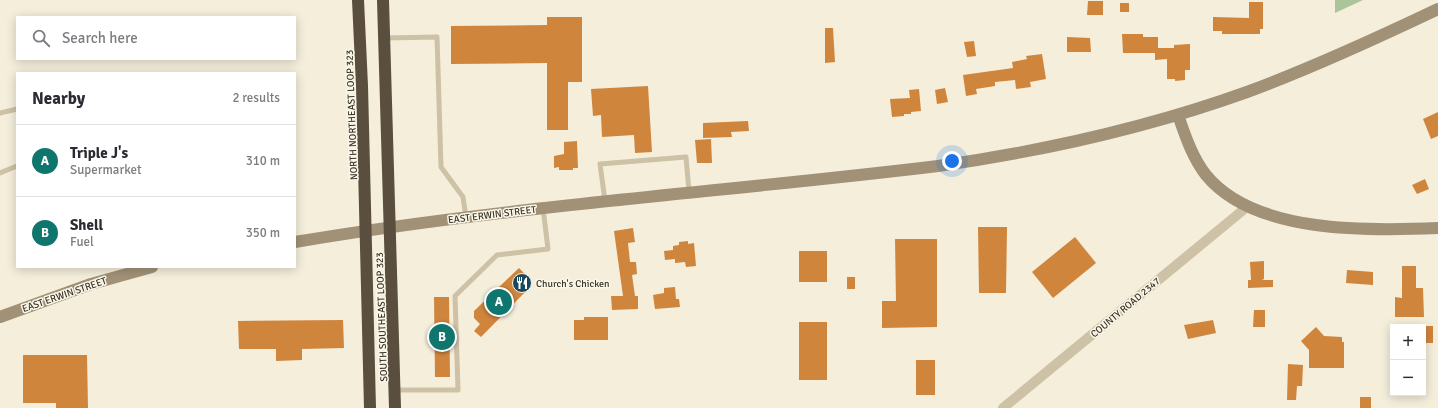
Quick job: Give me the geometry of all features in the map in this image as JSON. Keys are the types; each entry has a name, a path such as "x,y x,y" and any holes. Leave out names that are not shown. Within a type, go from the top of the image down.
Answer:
{"highway":[{"name":"NORTH NORTHEAST LOOP 323","path":"358,0 366,230"},
{"path":"383,0 390,226"},
{"name":"SOUTH SOUTHEAST LOOP 323","path":"390,226 395,408"},
{"name":"SOUTH SOUTHEAST LOOP 323","path":"366,230 370,408"}],"main road":[{"name":"EAST ERWIN STREET","path":"296,242 390,226 466,216 897,171 990,159 1080,140 1178,114 1246,92 1311,67 1438,9"},
{"path":"1178,114 1191,149 1207,176 1223,191 1248,206 1276,216 1330,226 1370,229 1438,228"},
{"name":"EAST ERWIN STREET","path":"0,317 91,284 148,268"}],"street":[{"name":"COUNTY ROAD 2347","path":"1003,408 1248,206"}],"lane":[{"path":"385,38 437,37 441,167 463,197 466,216"},
{"path":"0,113 16,109"},
{"path":"606,201 600,164 686,157 690,192"},
{"path":"0,173 16,166"},
{"path":"394,390 458,390 455,296 497,255 548,250 543,207"}],"green space":[{"path":"1335,0 1363,0 1335,13"}],"building":[{"path":"1088,1 1103,1 1103,15 1087,15"},
{"path":"1249,2 1263,2 1263,29 1260,29 1260,34 1222,34 1222,31 1213,31 1213,17 1249,18"},
{"path":"1120,3 1129,3 1129,12 1120,12"},
{"path":"547,17 582,17 582,82 568,82 568,130 547,130 547,63 451,64 451,26 547,25"},
{"path":"825,28 833,28 835,62 825,63"},
{"path":"1122,34 1143,34 1143,37 1158,37 1158,48 1174,48 1174,45 1190,44 1190,70 1185,70 1185,80 1175,81 1175,79 1167,79 1167,59 1155,60 1155,53 1123,53"},
{"path":"1067,37 1090,38 1091,52 1067,52"},
{"path":"974,41 976,56 967,57 964,42"},
{"path":"1042,54 1046,79 1030,82 1031,87 1016,89 1015,80 995,82 995,86 976,89 977,94 966,96 963,75 1013,68 1012,62 1027,59 1026,56"},
{"path":"648,86 652,152 635,153 634,135 602,137 601,115 593,116 591,89"},
{"path":"945,88 948,102 937,104 935,90"},
{"path":"919,89 921,111 911,112 911,114 904,114 904,116 892,117 890,99 910,98 909,90"},
{"path":"1438,112 1438,136 1431,139 1423,119"},
{"path":"748,121 749,131 731,132 732,137 703,138 703,123"},
{"path":"711,139 712,163 697,163 695,140"},
{"path":"577,141 578,168 573,168 573,170 559,170 559,167 554,168 554,156 564,154 564,142"},
{"path":"1425,179 1429,189 1417,194 1412,185"},
{"path":"978,227 1007,227 1006,293 979,293"},
{"path":"633,228 635,242 628,243 630,262 636,262 637,274 632,275 635,296 638,296 638,309 612,310 611,296 623,296 614,231"},
{"path":"1075,237 1096,263 1053,298 1032,272"},
{"path":"895,239 937,239 937,327 882,328 882,301 896,301"},
{"path":"688,241 688,244 694,243 696,266 686,267 685,262 675,263 675,259 665,260 664,251 673,250 673,246 679,245 679,242"},
{"path":"799,251 827,251 827,282 799,282"},
{"path":"1264,261 1264,279 1262,280 1273,280 1273,287 1248,288 1248,280 1251,280 1250,262"},
{"path":"1402,266 1416,266 1416,288 1423,288 1424,317 1395,317 1395,297 1402,298"},
{"path":"519,268 531,280 531,286 481,337 474,331 480,324 474,318 474,311"},
{"path":"1347,270 1373,272 1373,285 1346,283"},
{"path":"847,277 855,277 855,289 847,289"},
{"path":"675,287 676,299 679,299 680,307 655,309 653,295 664,293 664,288"},
{"path":"434,297 449,297 450,377 435,377"},
{"path":"1254,310 1265,310 1265,327 1253,327"},
{"path":"584,317 608,317 608,340 574,340 574,320 584,320"},
{"path":"343,320 344,348 302,349 302,360 276,361 276,349 239,349 238,321"},
{"path":"1213,320 1216,333 1188,339 1184,325"},
{"path":"799,322 827,322 827,380 799,380"},
{"path":"1426,326 1433,326 1433,343 1426,343"},
{"path":"1316,327 1324,336 1342,337 1342,342 1344,342 1344,368 1309,368 1309,350 1301,341"},
{"path":"23,355 87,355 88,408 56,408 56,403 23,403"},
{"path":"916,360 935,360 935,395 916,395"},
{"path":"1288,364 1303,365 1302,386 1297,386 1296,400 1287,400"},
{"path":"1360,397 1371,397 1371,408 1360,408"}],"place":[{"name":"Church's Chicken","path":"522,283"},
{"name":"Triple J's","path":"499,302"},
{"name":"Shell","path":"442,337"}]}
